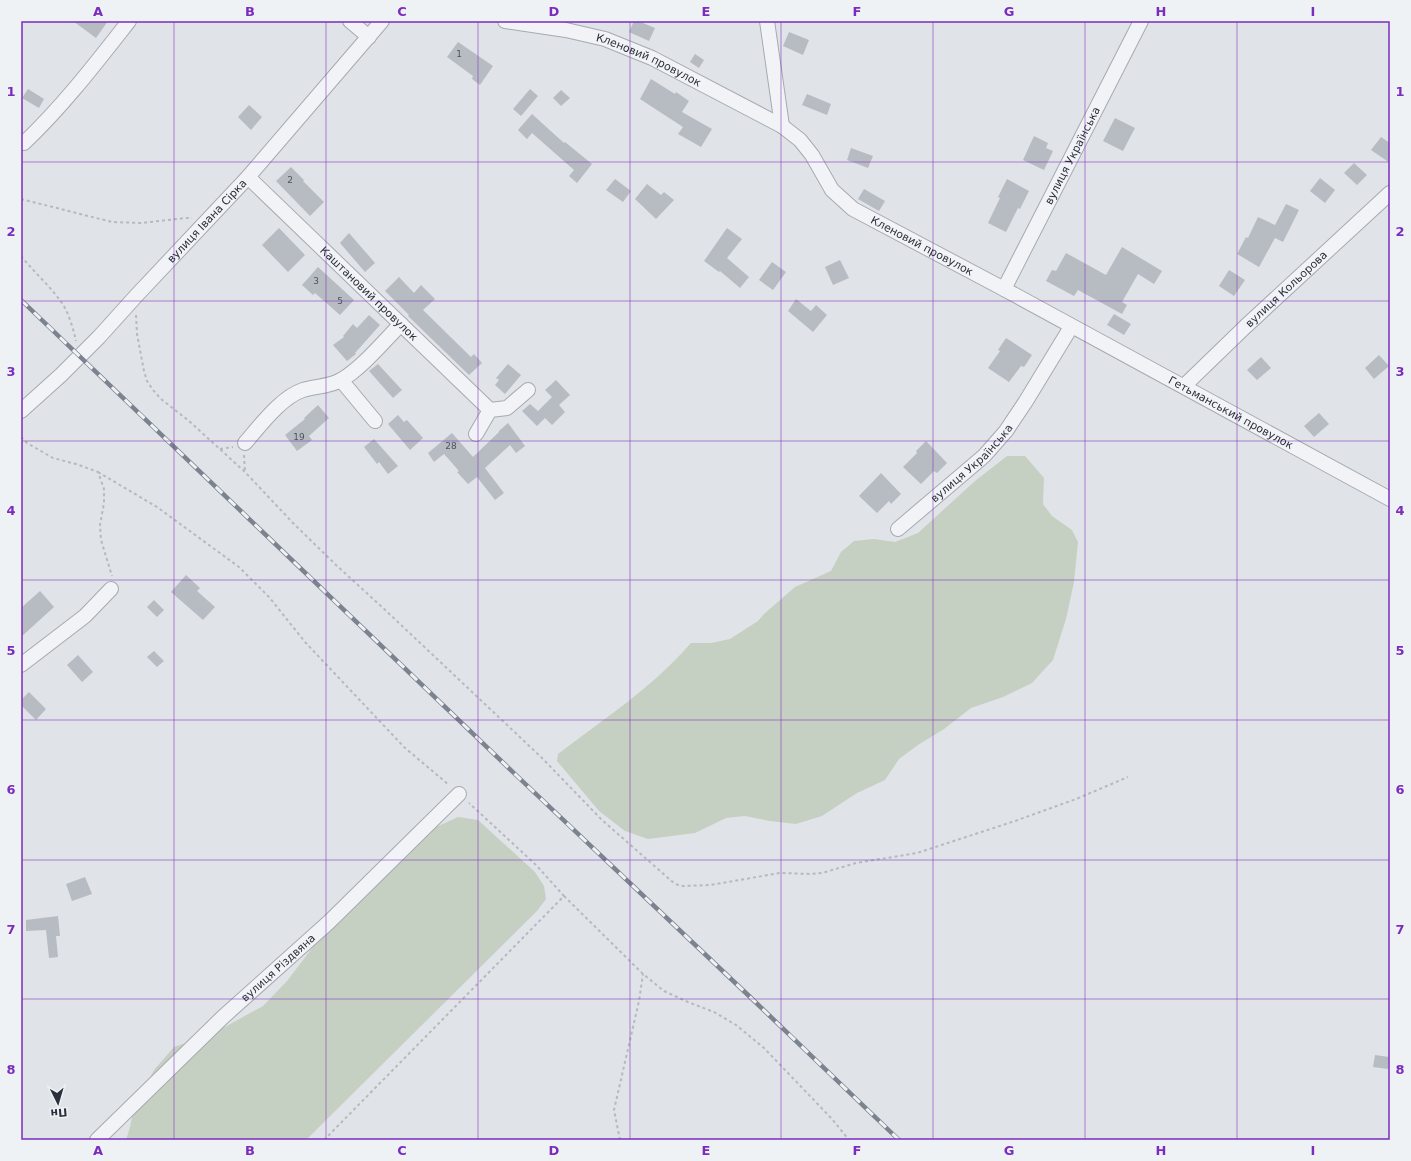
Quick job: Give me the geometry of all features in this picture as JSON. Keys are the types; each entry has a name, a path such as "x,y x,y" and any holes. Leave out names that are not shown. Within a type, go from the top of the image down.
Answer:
{"street":[{"path":"24,143 67,97 129,21"},
{"path":"350,21 369,37"},
{"name":"вулиця Івана Сірка","path":"21,411 99,337 248,177 382,21"},
{"name":"Кленовий провулок","path":"505,21 566,30 605,39 652,58 782,126 800,140 812,155 832,190 853,209 1004,289 1071,327"},
{"path":"767,21 782,126"},
{"name":"вулиця Українська","path":"1004,289 1141,21"},
{"name":"Каштановий провулок","path":"248,177 490,410"},
{"name":"вулиця Кольорова","path":"1184,386 1246,326 1390,193"},
{"path":"244,444 279,406 301,391 341,380 358,367 401,324"},
{"name":"вулиця Українська","path":"898,529 984,456 1006,430 1026,401 1071,327"},
{"name":"Гетьманський провулок","path":"1071,327 1184,386 1390,499"},
{"path":"341,380 375,421"},
{"path":"476,434 490,410 507,408 528,390"},
{"path":"21,665 85,616 111,589"},
{"name":"вулиця Різдвяна","path":"96,1140 223,1017 329,922 459,794"}],"path":[{"path":"21,199 112,222 141,223 186,218 207,220"},
{"path":"21,256 63,304 72,326 80,356"},
{"path":"136,296 138,334 144,371 147,381 161,399 189,421 245,472 294,524 336,565 535,752 602,820 675,884 683,886 710,885 780,873 822,873 856,863 917,853 1076,799 1128,777"},
{"path":"21,437 53,458 98,472 157,507 239,567 269,597 305,642 404,747 459,794 536,865 564,896 644,974 664,990 688,1002 714,1012 736,1025 764,1048 832,1119 849,1140"},
{"path":"98,472 104,489 104,503 100,525 101,540 103,551 112,574 111,589"},
{"path":"324,1140 564,896"},
{"path":"620,1140 614,1110 644,974"}],"green space":[{"path":"1007,456 1025,456 1044,478 1043,504 1052,516 1072,530 1078,542 1074,582 1066,619 1053,660 1032,683 1003,697 971,708 944,729 899,759 885,780 857,793 822,816 796,824 745,816 726,818 695,833 648,839 625,831 599,811 557,761 558,754 661,674 691,643 711,643 730,639 758,621 795,587 831,571 841,552 854,541 874,539 895,542 918,533 975,481"},
{"path":"458,817 478,820 535,872 544,886 546,899 537,911 306,1140 126,1140 134,1107 154,1070 174,1047 212,1034 263,1006 287,981 316,943 436,827"}],"building":[{"path":"73,21 108,21 96,38"},
{"path":"634,21 638,21 655,28 649,41 629,32"},
{"path":"789,32 809,40 803,55 783,46"},
{"path":"458,42 493,66 480,85 472,79 473,76 447,57"},
{"path":"695,54 704,60 699,68 690,62"},
{"path":"651,79 675,94 676,92 689,101 682,112 712,129 701,147 678,134 683,127 640,99"},
{"path":"28,89 44,99 39,108 22,98"},
{"path":"530,89 538,96 521,116 513,109"},
{"path":"561,90 570,98 561,106 553,98"},
{"path":"807,94 831,104 827,115 802,105"},
{"path":"249,105 262,117 251,130 238,117"},
{"path":"532,114 564,143 565,142 592,164 577,183 569,176 574,170 532,133 527,139 518,130"},
{"path":"1115,118 1135,128 1123,151 1103,141"},
{"path":"1034,136 1048,143 1046,148 1053,151 1044,170 1023,160"},
{"path":"1381,137 1390,143 1390,163 1371,150"},
{"path":"851,148 873,156 868,168 847,160"},
{"path":"1354,163 1367,175 1357,185 1344,173"},
{"path":"291,167 324,202 310,216 276,181"},
{"path":"1320,178 1335,190 1325,203 1310,191"},
{"path":"615,179 631,191 623,202 606,190"},
{"path":"1007,179 1029,191 1020,209 1018,208 1006,232 988,223"},
{"path":"647,184 661,195 664,192 674,200 656,219 635,199"},
{"path":"864,189 885,201 879,211 858,199"},
{"path":"1286,204 1299,210 1283,242 1275,238 1259,267 1237,254 1246,237 1248,238 1258,217 1275,225"},
{"path":"279,228 305,255 288,272 262,245"},
{"path":"727,228 742,239 727,258 749,277 740,288 720,271 719,272 704,261"},
{"path":"349,233 375,263 365,272 340,243"},
{"path":"1122,247 1162,271 1154,284 1138,274 1122,302 1127,305 1122,314 1078,290 1074,296 1046,281 1052,270 1056,271 1066,253 1106,275"},
{"path":"840,260 849,278 833,285 825,267"},
{"path":"772,262 786,272 773,290 759,280"},
{"path":"318,267 354,300 340,315 315,293 313,295 302,285"},
{"path":"1229,270 1245,280 1234,296 1219,286"},
{"path":"399,277 414,293 421,285 435,299 423,310 471,357 474,354 482,363 469,375 408,316 409,315 385,291"},
{"path":"796,299 811,311 816,305 827,315 813,332 788,311"},
{"path":"1114,314 1131,324 1124,335 1107,325"},
{"path":"369,315 380,325 355,353 356,354 347,361 333,345 344,337 343,336 353,324 357,328"},
{"path":"1006,338 1032,355 1024,367 1021,366 1009,382 988,368 1000,351 998,350"},
{"path":"1379,355 1389,366 1374,379 1365,368"},
{"path":"1261,357 1271,368 1257,380 1247,370"},
{"path":"378,364 402,390 393,398 369,371"},
{"path":"508,364 521,375 505,394 495,385 499,380 496,378"},
{"path":"556,380 570,395 559,405 565,412 552,425 545,418 537,426 522,411 530,404 538,411 552,397 545,390"},
{"path":"318,405 329,418 309,436 312,440 297,451 285,435 305,419 304,418"},
{"path":"1319,413 1329,424 1314,437 1304,426"},
{"path":"398,415 404,422 407,420 423,438 410,450 388,424"},
{"path":"508,423 525,446 516,453 510,445 485,468 504,493 495,500 477,477 468,484 444,454 434,462 428,453 452,433 473,457"},
{"path":"374,439 398,466 388,474 379,462 377,464 364,447"},
{"path":"926,441 947,463 937,473 934,471 921,484 903,467 917,453 916,451"},
{"path":"881,473 901,494 891,504 889,501 877,513 859,496"},
{"path":"186,575 200,588 197,591 215,607 203,620 171,592"},
{"path":"40,591 54,607 21,637 21,608"},
{"path":"154,600 164,610 157,617 147,607"},
{"path":"154,651 164,661 157,667 147,657"},
{"path":"78,655 93,672 82,682 67,665"},
{"path":"29,692 46,709 36,720 21,705 21,700"},
{"path":"85,877 92,894 72,901 66,884"},
{"path":"58,916 60,936 56,936 58,957 49,958 46,930 26,931 26,920"},
{"path":"1375,1055 1389,1057 1388,1069 1373,1067"}],"railway":[{"path":"21,300 899,1140"}]}
